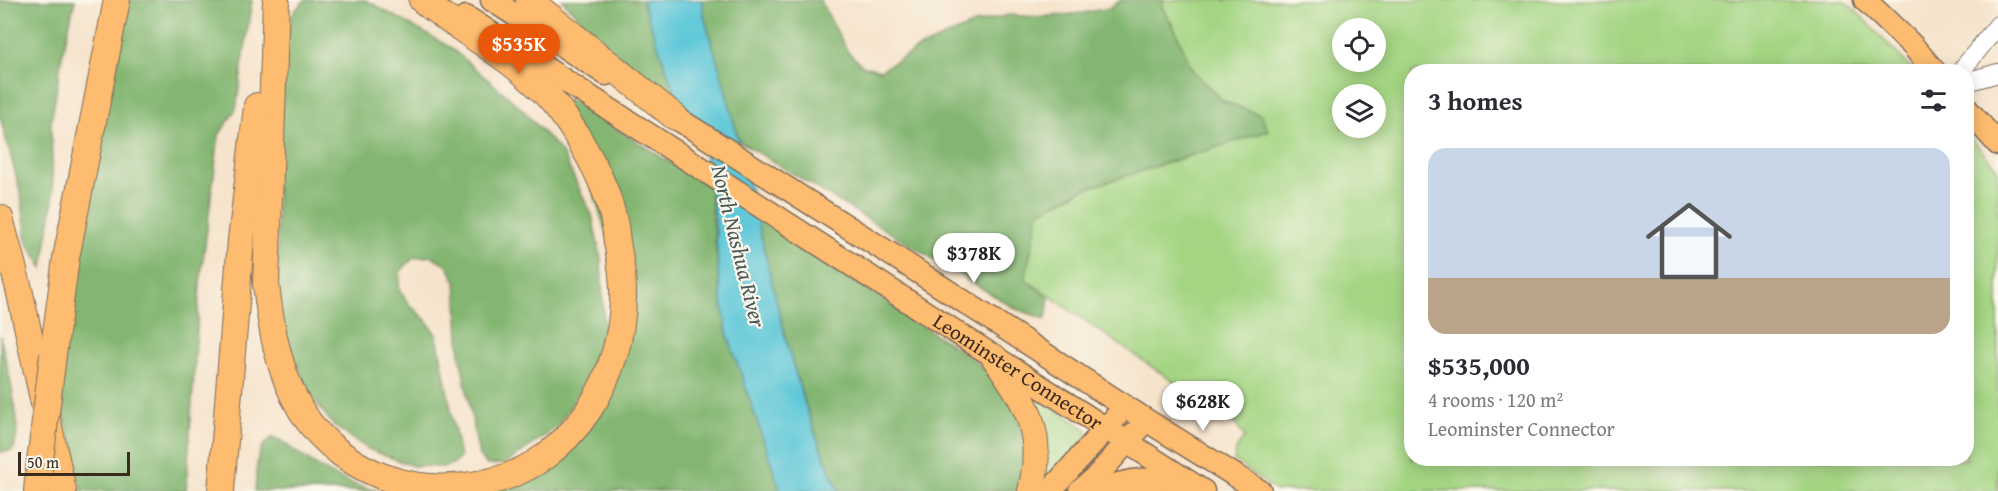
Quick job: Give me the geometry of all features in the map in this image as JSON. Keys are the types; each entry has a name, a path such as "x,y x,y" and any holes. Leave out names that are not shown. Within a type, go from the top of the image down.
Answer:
{"highway":[{"path":"38,480 66,258 117,0"},
{"path":"273,0 266,284 270,322 285,380 301,410 323,438 363,467 384,477 424,488 467,487 509,478 533,466 565,442 588,414 607,378 619,336 624,293 609,202 586,152 562,115 543,91 511,64 422,0"},
{"path":"221,491 241,240 265,37 273,0"},
{"path":"529,0 611,72 675,117"},
{"path":"0,218 19,290 63,491"},
{"path":"994,357 1024,400 1032,419 1036,462 1031,491"}],"main road":[{"name":"Leominster Connector","path":"439,0 1196,487"},
{"path":"492,0 611,72"},
{"path":"1865,0 1912,45 1928,64"},
{"name":"Leominster Connector","path":"675,117 1260,491"},
{"path":"1974,117 1998,144"},
{"path":"1050,491 1108,429 1124,406"},
{"path":"1080,491 1094,479 1146,420"},
{"path":"1101,491 1116,484 1142,479 1196,487"}],"street":[{"path":"1966,64 1998,25"},
{"path":"1974,80 1998,73"}],"green space":[{"path":"0,0 75,0 62,56 51,123 53,201 43,268 27,242 21,194 0,117"},
{"path":"130,0 252,0 236,109 219,135 200,284 186,491 82,491 60,389 78,255 94,162"},
{"path":"305,0 366,0 450,47 521,108 562,153 592,215 601,260 604,326 583,387 557,427 505,464 487,465 479,456 460,355 456,282 447,265 432,256 413,258 400,272 399,290 408,303 427,321 437,336 460,458 444,467 413,466 368,449 334,426 309,393 279,317 276,166 287,34 293,13"},
{"path":"562,0 642,0 682,106 598,38"},
{"path":"702,0 820,0 848,52 863,66 881,70 917,49 976,23 1009,15 1041,17 1083,13 1110,8 1121,0 1163,0 1162,8 1175,29 1192,70 1223,101 1261,115 1268,131 1084,189 1039,212 1025,279 1049,297 1046,319 1016,309 739,141 704,16"},
{"path":"1163,0 1842,0 1856,11 1907,64 1404,64 1404,466 1974,466 1974,141 1998,170 1998,491 1276,491 1234,460 1237,447 1245,437 1236,425 1025,279 1039,212 1084,189 1268,131 1261,115 1223,101 1192,70 1175,29 1162,8"},
{"path":"568,99 710,187 719,281 727,333 781,491 496,491 563,454 630,307 565,104"},
{"path":"756,217 955,347 996,380 1009,397 1024,436 1025,464 1019,491 839,491 801,391 781,321"},
{"path":"0,335 13,395 17,429 16,442 12,451 0,452"},
{"path":"1035,396 1087,430 1087,436 1041,491 1031,398"},
{"path":"272,438 280,440 327,472 353,484 381,491 255,491 259,454 266,442"}],"water":[{"name":"North Nashua River","path":"642,0 702,0 704,16 732,116 791,359 821,448 839,491 781,491 780,489 727,333 719,281 715,222 707,162 670,79"}]}
